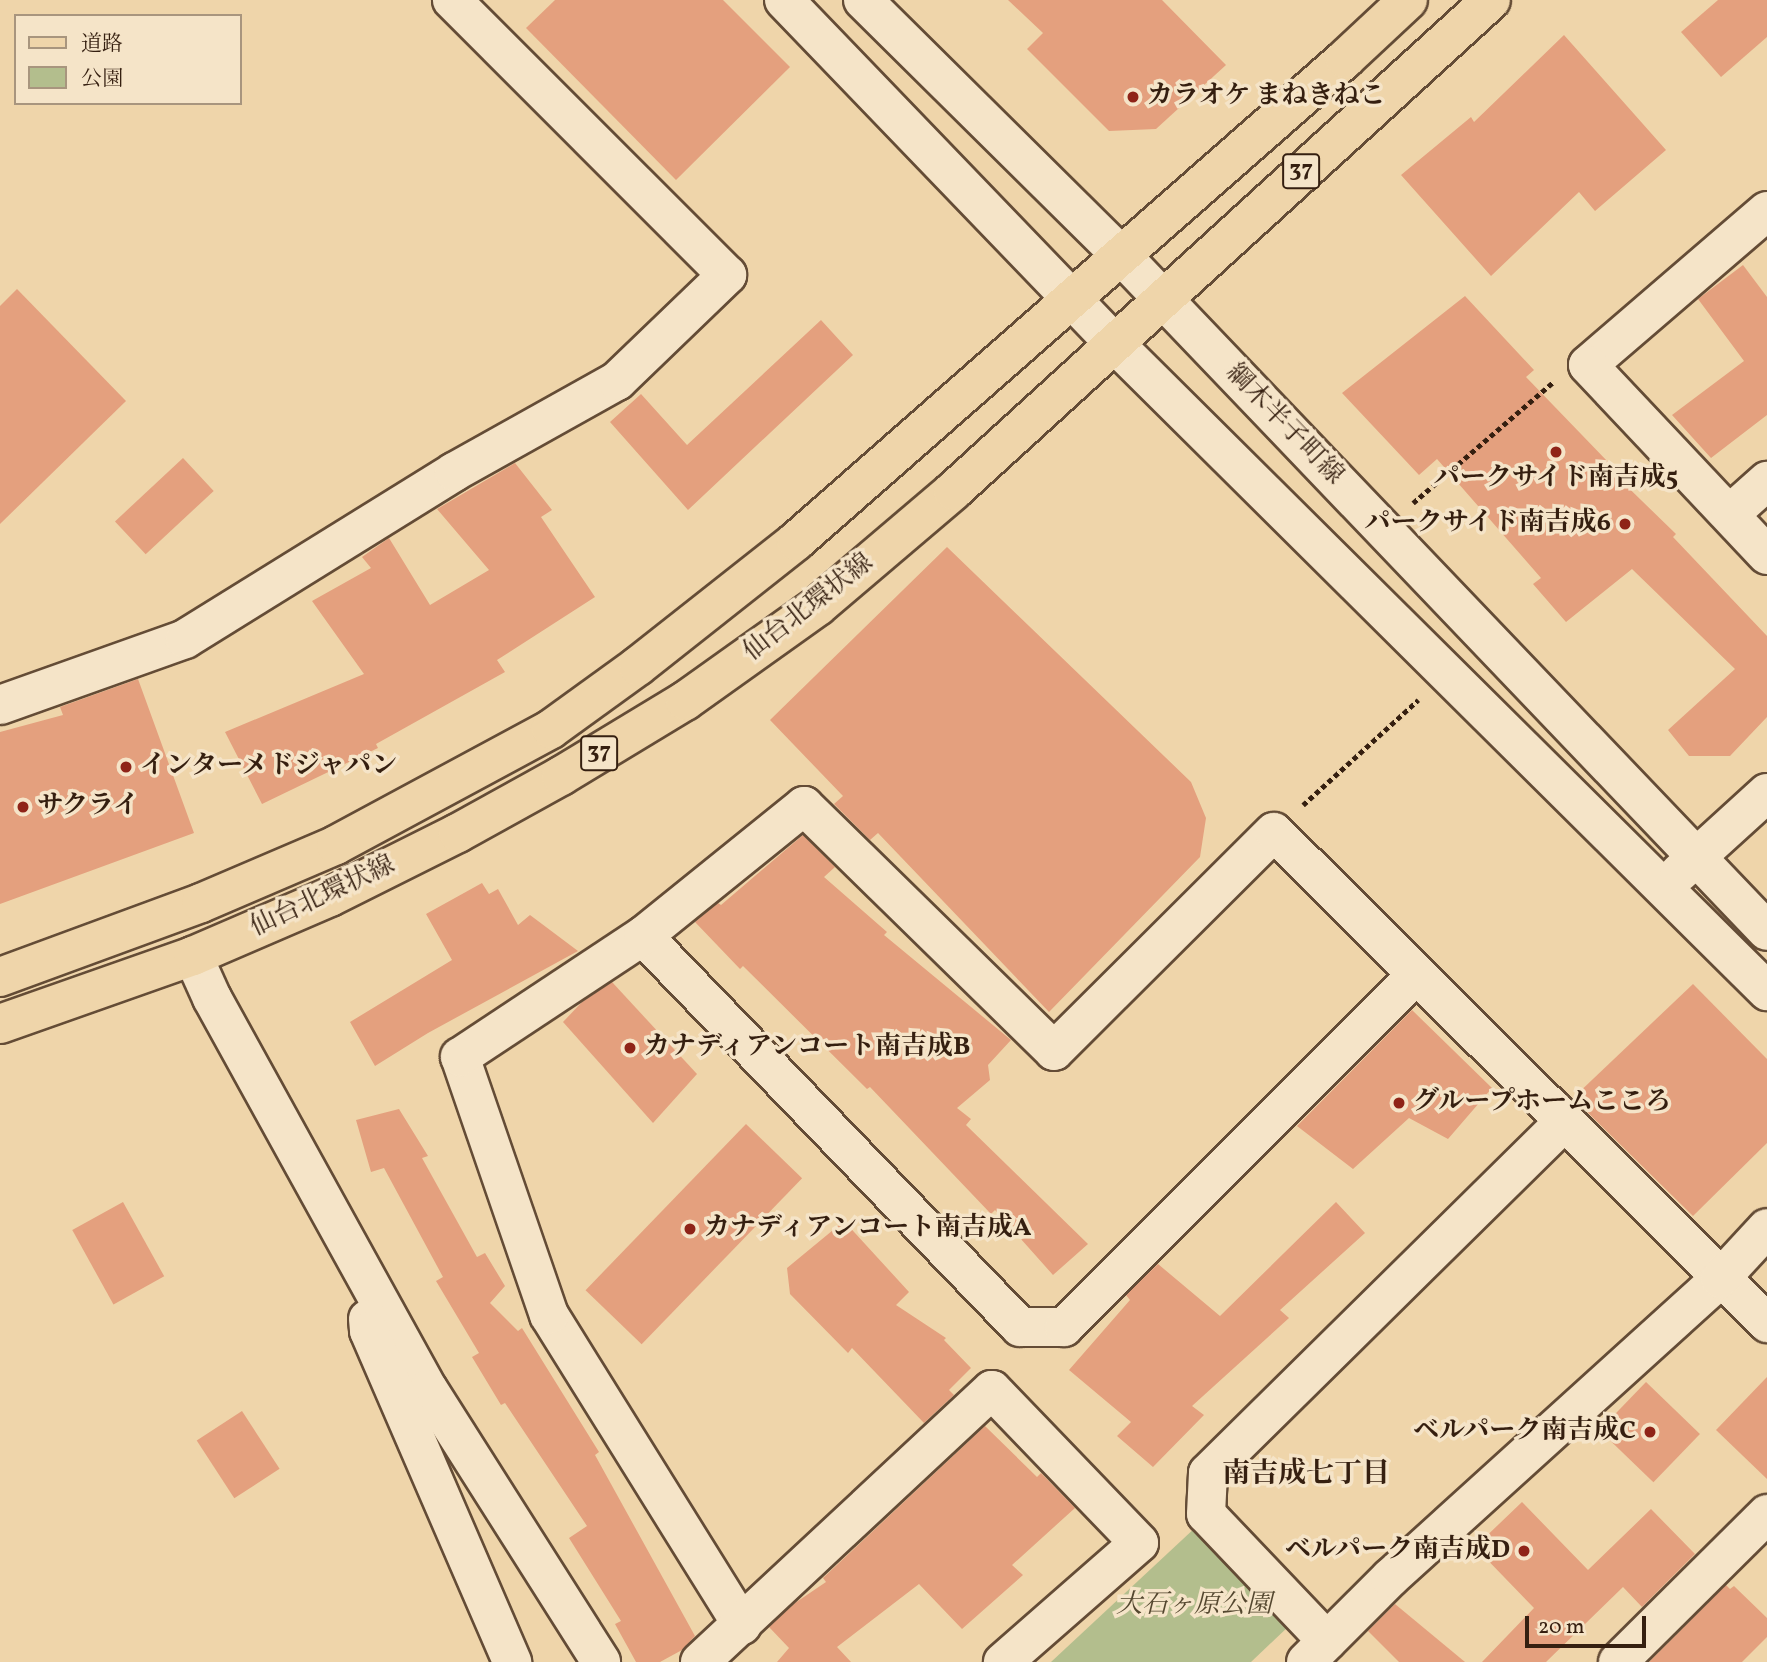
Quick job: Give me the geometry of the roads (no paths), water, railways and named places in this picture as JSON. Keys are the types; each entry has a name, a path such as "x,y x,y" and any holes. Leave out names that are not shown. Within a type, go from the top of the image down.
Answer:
{"main road":[{"name":"仙台北環状線","path":"0,977 201,903 336,845 551,729 638,666 796,541 1345,59 1408,0"},
{"name":"仙台北環状線","path":"0,1024 193,956 330,897 458,833 561,776 685,701 818,606 953,491 1491,0"}],"street":[{"path":"0,705 185,639 454,472 617,381 727,275 452,0"},
{"path":"784,0 1115,344 1767,991"},
{"name":"綱木半子町線","path":"863,0 1121,254 1767,931"},
{"path":"1767,211 1588,365 1767,555"},
{"path":"1730,514 1767,481"},
{"path":"1664,886 1767,793"},
{"path":"742,1625 549,1315 460,1057 643,936 804,806 1054,1051 1274,832 1563,1123 1767,1323"},
{"path":"643,936 1020,1327 1064,1326 1416,975"},
{"path":"193,956 212,998 428,1389 601,1662"},
{"path":"1563,1123 1208,1473 1206,1514 1317,1652 1401,1569 1720,1279 1767,1228"},
{"path":"363,1269 369,1331 512,1662"},
{"path":"700,1662 992,1391 1139,1543 1003,1662"},
{"path":"1618,1662 1767,1514"}],"place":[{"name":"カラオケ まねきねこ","path":"1133,97"},
{"name":"パークサイド南吉成5","path":"1556,452"},
{"name":"パークサイド南吉成6","path":"1625,524"},
{"name":"インターメドジャパン","path":"126,767"},
{"name":"サクライ","path":"23,807"},
{"name":"カナディアンコート南吉成B","path":"630,1048"},
{"name":"グループホームこころ","path":"1399,1103"},
{"name":"カナディアンコート南吉成A","path":"690,1229"},
{"name":"ベルパーク南吉成C","path":"1650,1432"},
{"name":"ベルパーク南吉成D","path":"1524,1551"}],"district":[{"name":"南吉成七丁目","path":"1306,1475"}],"park label":[{"name":"大石ヶ原公園","path":"1194,1606"}]}
